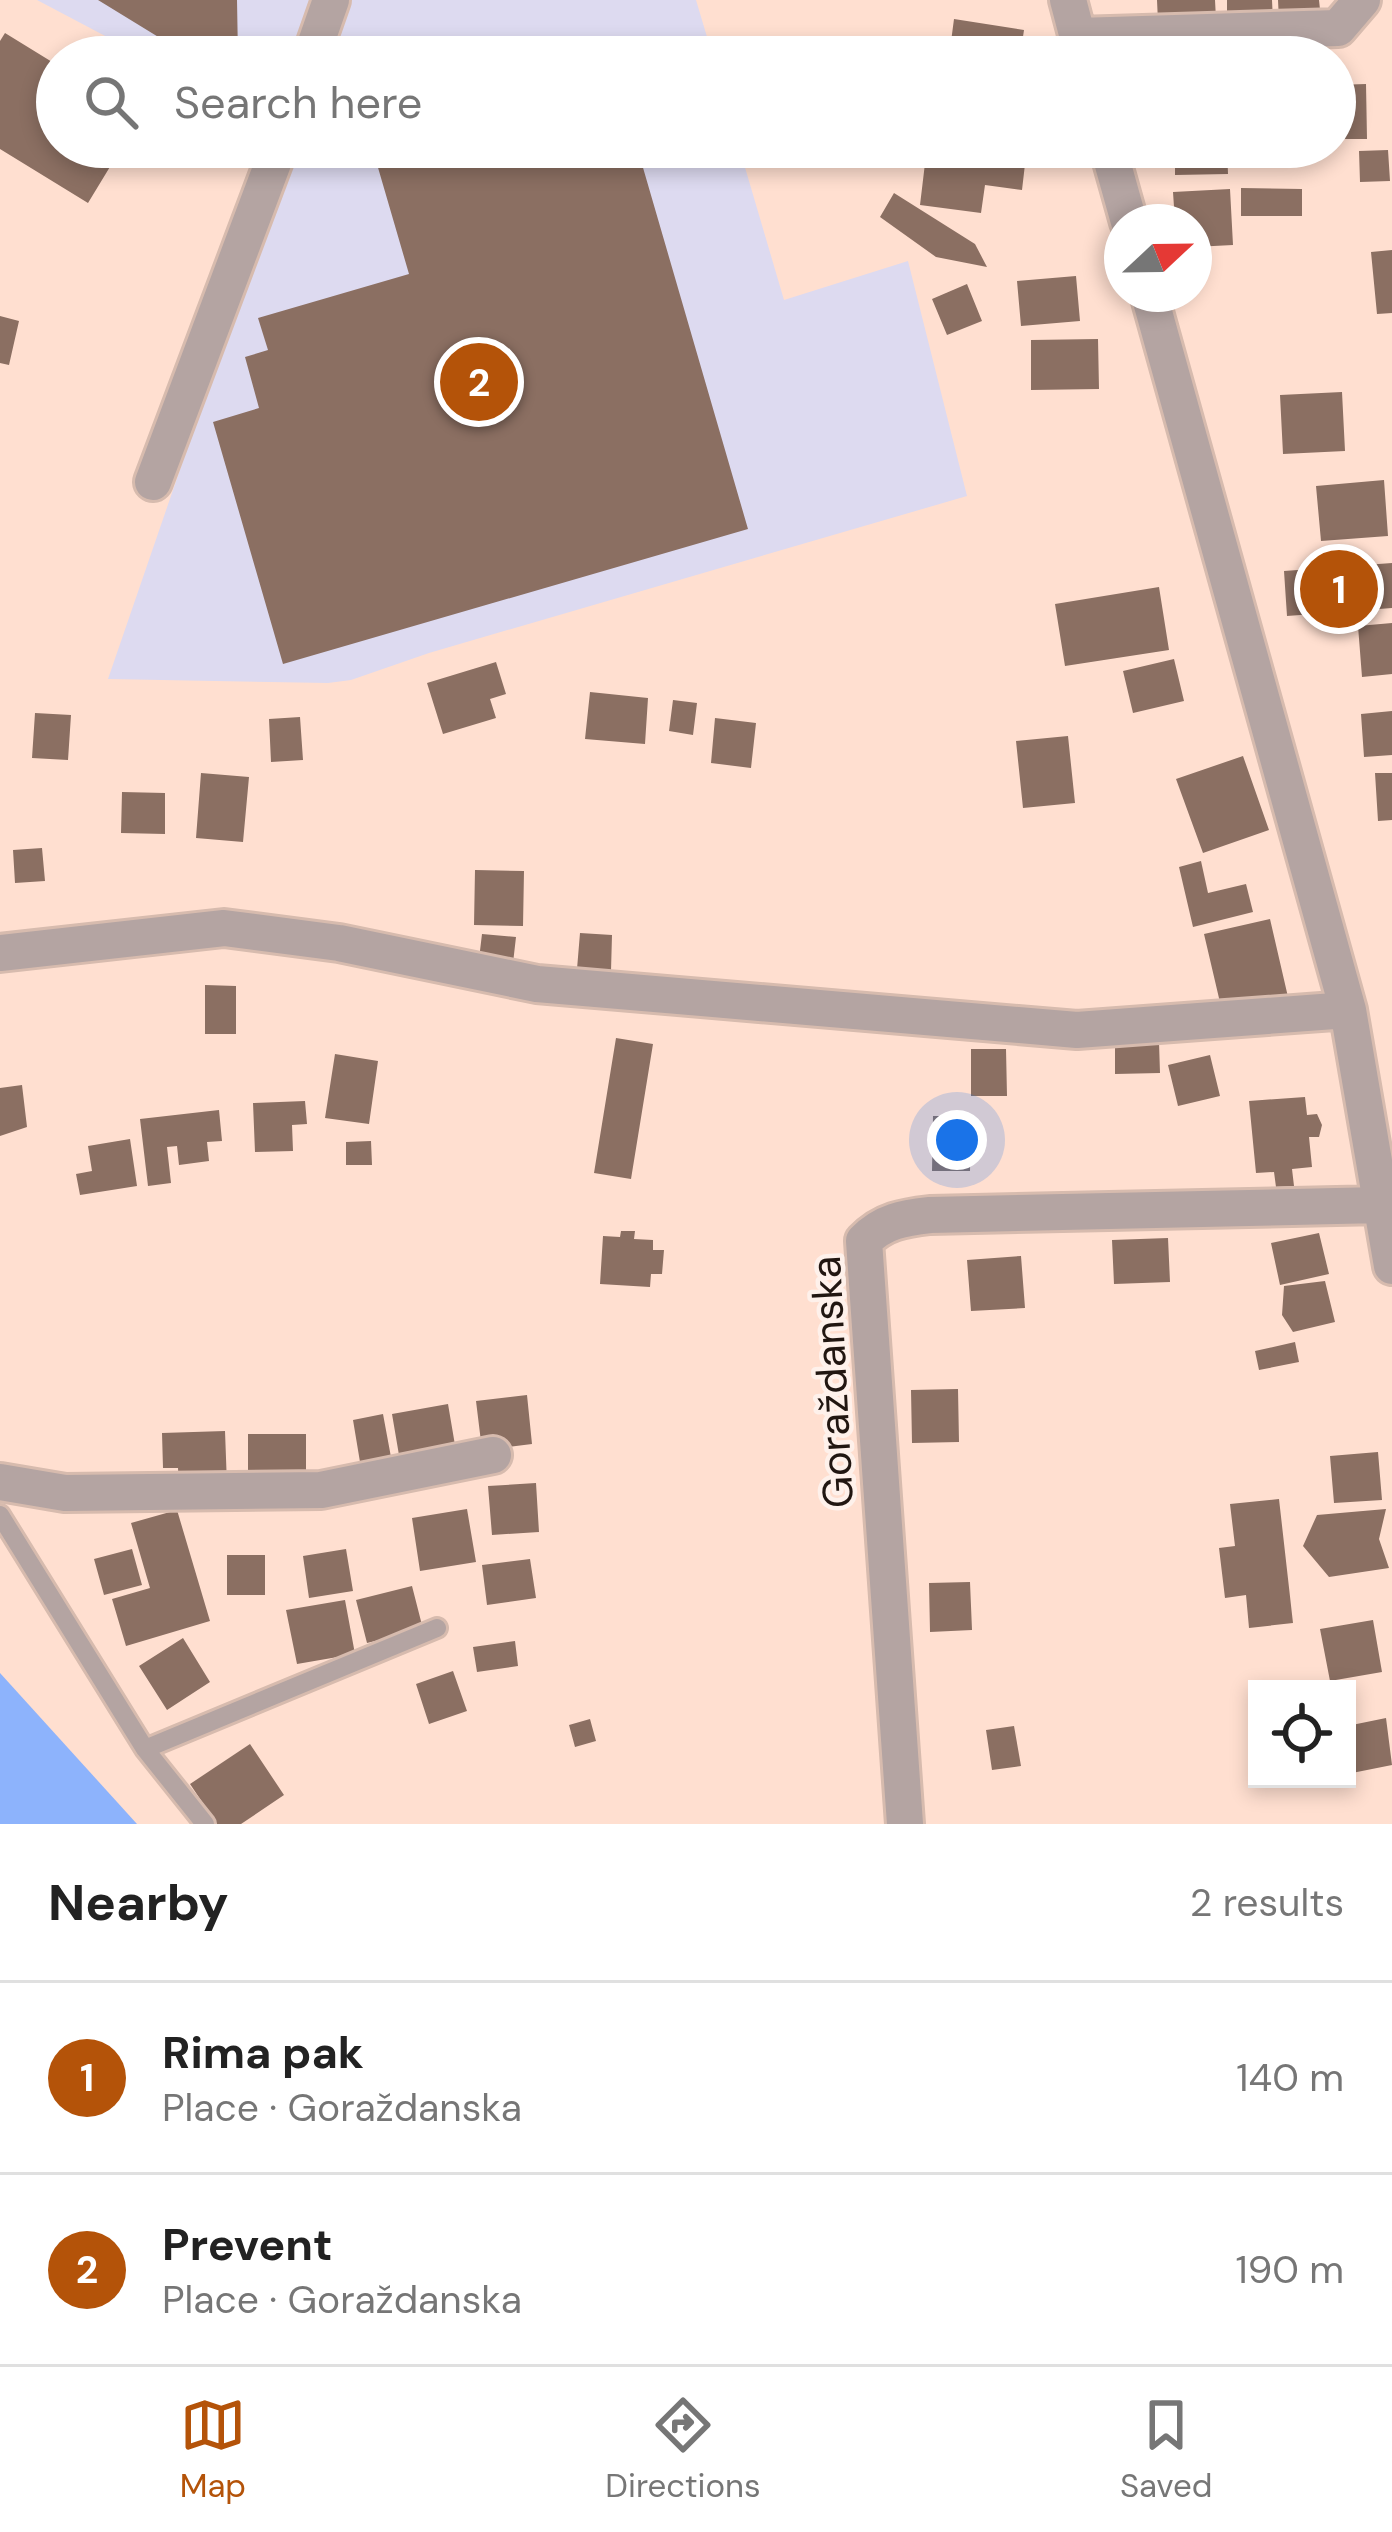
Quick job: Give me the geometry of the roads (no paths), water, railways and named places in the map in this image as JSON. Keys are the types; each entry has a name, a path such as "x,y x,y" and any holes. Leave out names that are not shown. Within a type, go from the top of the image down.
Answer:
{"street":[{"path":"318,36 331,0"},
{"path":"1068,0 1077,36"},
{"path":"1223,36 1338,28 1362,0"},
{"path":"153,482 271,168"},
{"path":"1114,168 1124,204"},
{"path":"1154,312 1348,1010 1392,1266"},
{"path":"0,953 224,928 338,943 537,984 1077,1030 1348,1010"},
{"name":"Goraždanska","path":"905,1824 864,1241 875,1229 899,1219 930,1215 1381,1205"},
{"path":"0,1482 65,1493 321,1490 493,1455"}],"lane":[{"path":"0,1515 145,1749 205,1824"},
{"path":"145,1749 436,1628"}],"water":[{"path":"0,1673 137,1824 0,1824"}],"place":[{"name":"Prevent","path":"479,382"},
{"name":"Rima pak","path":"1339,589"}]}
